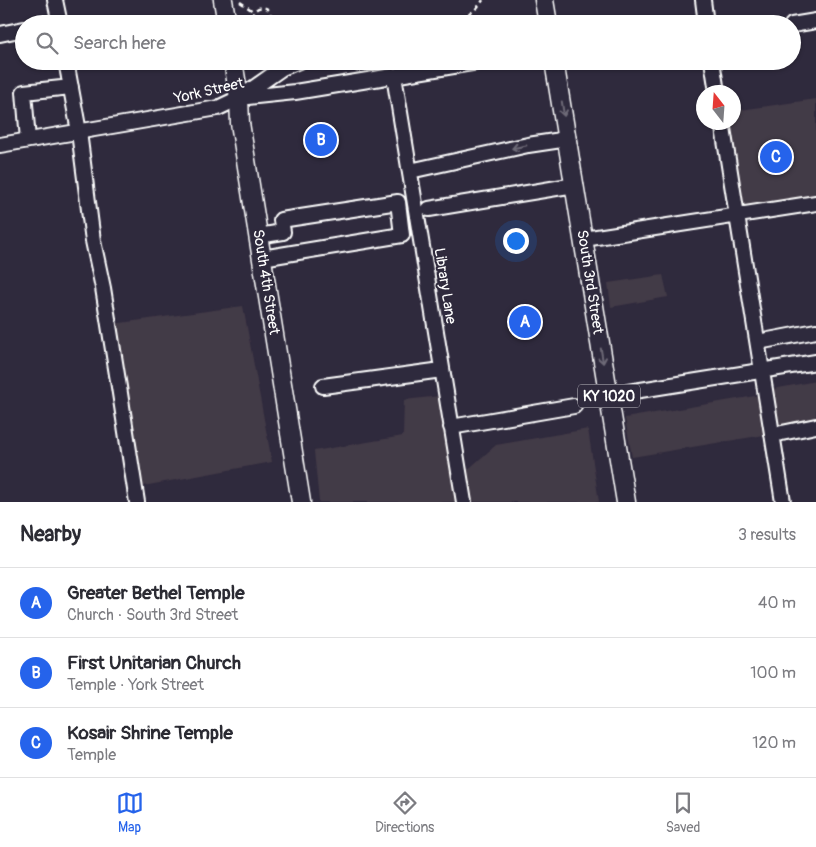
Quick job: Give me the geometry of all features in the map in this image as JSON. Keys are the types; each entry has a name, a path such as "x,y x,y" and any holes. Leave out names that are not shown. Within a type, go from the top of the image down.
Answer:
{"main road":[{"path":"224,0 226,15"},
{"path":"544,0 546,15"},
{"name":"South 4th Street","path":"235,70 240,98 240,123 301,502"},
{"name":"South 3rd Street","path":"556,70 626,502"}],"street":[{"path":"55,0 57,15"},
{"path":"702,0 704,15"},
{"path":"801,24 816,21"},
{"path":"0,34 15,31"},
{"path":"68,70 79,132 93,241 103,288 137,502"},
{"path":"240,98 279,70"},
{"name":"York Street","path":"0,145 218,108 240,98 295,92 430,70"},
{"path":"714,70 717,85"},
{"name":"Library Lane","path":"394,76 464,502"},
{"path":"28,140 24,92 71,87"},
{"path":"723,130 783,502"},
{"path":"410,170 528,145 568,139"},
{"path":"430,209 575,185"},
{"path":"262,258 288,254 402,235 398,202 281,220 288,254"},
{"path":"584,239 816,203"},
{"path":"258,236 283,232"},
{"path":"758,342 816,331"},
{"path":"609,395 816,362"},
{"path":"323,386 442,370"},
{"path":"451,427 574,406"},
{"path":"772,434 816,426"}],"path":[{"path":"236,0 253,11"},
{"path":"467,15 480,5 483,0"},
{"path":"252,15 253,11 259,6 267,6 272,15"}],"shaded area":[{"path":"816,99 816,198 746,210 735,181 730,141 730,130 741,130 741,110"},
{"path":"663,275 668,297 611,307 608,283"},
{"path":"243,306 272,462 138,487 113,324"},
{"path":"816,381 816,421 780,428 773,389"},
{"path":"761,395 770,434 632,457 625,418"},
{"path":"440,396 458,502 319,502 314,451 403,436 404,400"},
{"path":"588,429 599,502 469,502 465,472 496,445"}],"place":[{"name":"First Unitarian Church","path":"321,140"},
{"name":"Kosair Shrine Temple","path":"776,157"},
{"name":"Greater Bethel Temple","path":"525,322"}]}
